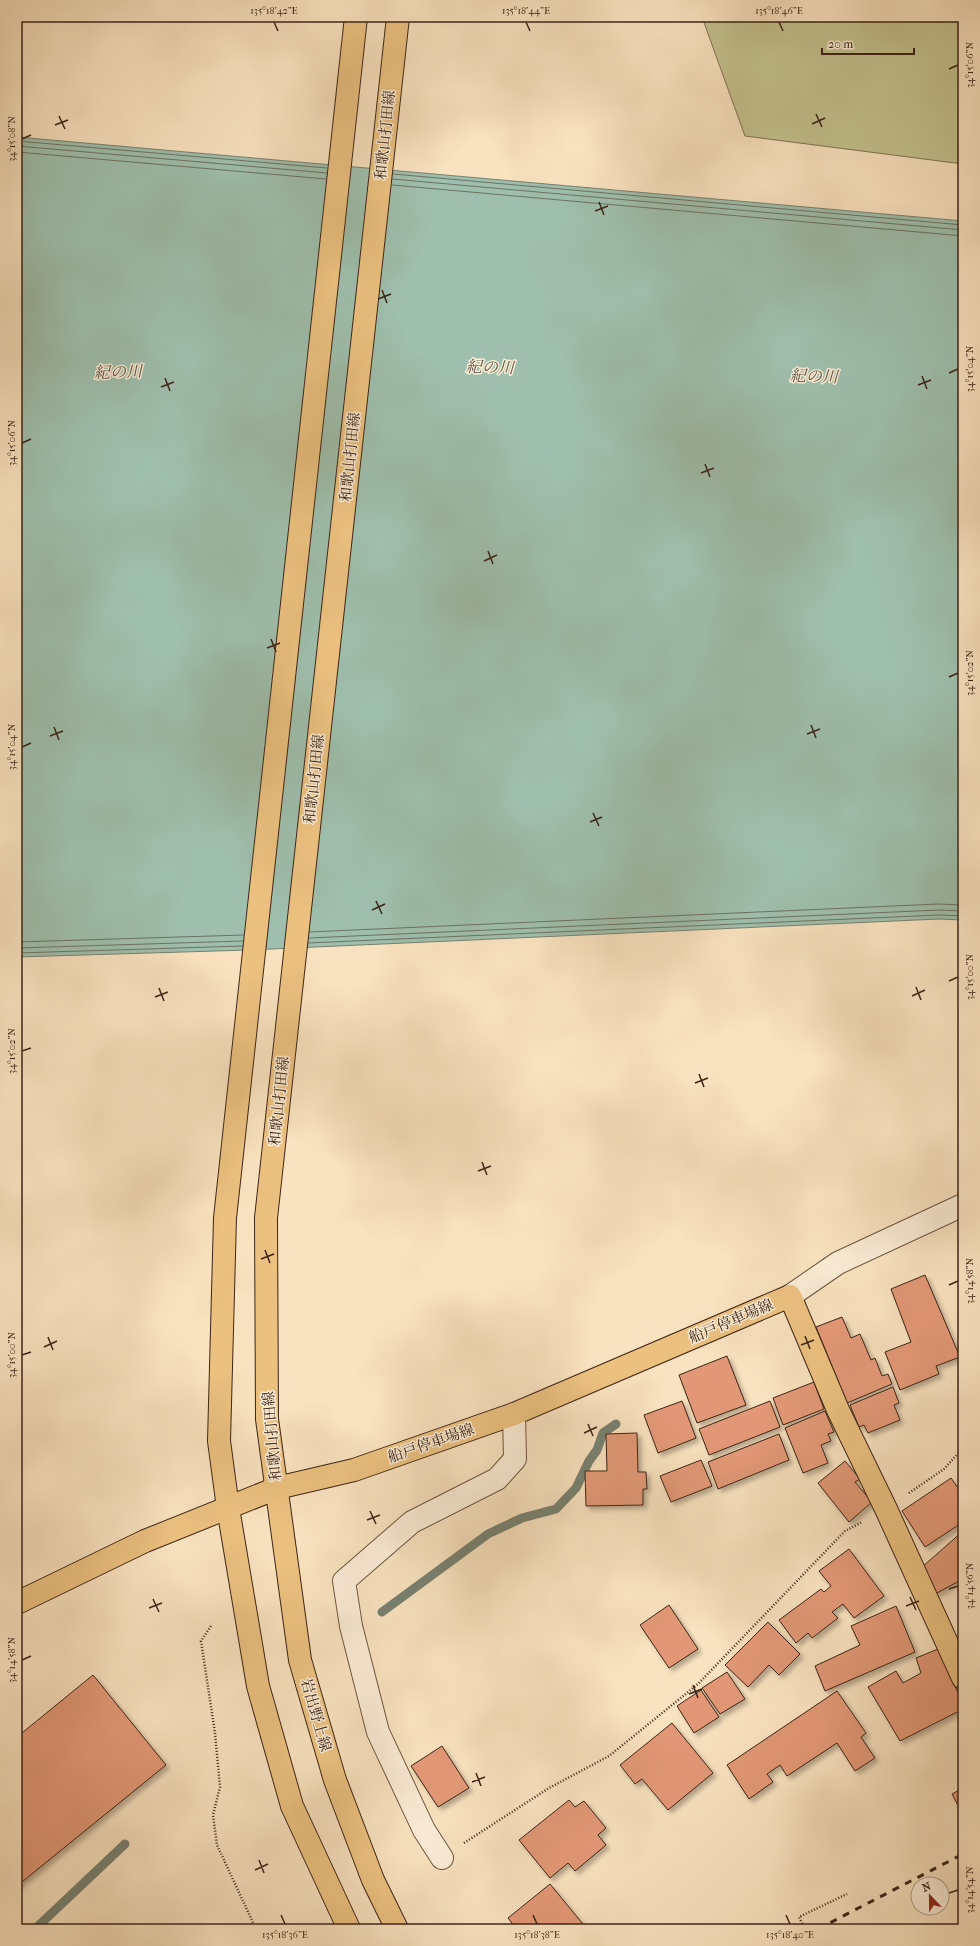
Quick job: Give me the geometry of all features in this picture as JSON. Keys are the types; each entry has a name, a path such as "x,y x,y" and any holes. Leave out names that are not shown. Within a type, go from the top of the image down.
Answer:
{"main road":[{"path":"349,1929 292,1806 258,1686 228,1508 220,1441 225,1218 356,17"},
{"name":"和歌山打田線","path":"17,1603 145,1541 277,1488 267,1419 266,1218 398,17"},
{"name":"船戸停車場線","path":"277,1488 354,1470 514,1414 790,1296 838,1410 886,1509 963,1678"},
{"name":"岩出野上線","path":"277,1488 300,1660 335,1780 373,1880 397,1929"}],"street":[{"path":"790,1296 838,1263 963,1205"},
{"path":"442,1858 424,1830 378,1732 351,1626 344,1581 412,1522 497,1479 515,1459 514,1414"}],"path":[{"path":"442,1858 549,1788 608,1756 698,1684 845,1531 886,1509 944,1469 963,1448"},
{"path":"212,1626 201,1641 215,1733 220,1787 213,1815 217,1845 256,1929"},
{"path":"805,1929 799,1917 847,1894"}],"shaded area":[{"path":"702,17 963,17 963,164 745,136"},
{"path":"17,1217 22,1221 17,1298"}],"water":[{"name":"紀の川","path":"17,137 963,221 963,920 939,919 249,950 17,957"}],"building":[{"path":"925,1275 960,1357 936,1366 939,1374 900,1390 885,1352 911,1342 891,1289"},
{"path":"842,1317 851,1338 860,1334 871,1360 875,1358 882,1376 888,1374 892,1384 847,1403 816,1327"},
{"path":"727,1356 746,1405 697,1423 679,1375"},
{"path":"814,1382 824,1409 783,1425 773,1398"},
{"path":"893,1387 899,1403 894,1405 900,1420 868,1433 864,1425 859,1427 850,1405"},
{"path":"682,1401 696,1438 658,1453 644,1415"},
{"path":"770,1401 780,1427 709,1455 699,1429"},
{"path":"825,1411 834,1432 828,1434 831,1441 821,1445 828,1463 803,1473 785,1428"},
{"path":"637,1433 638,1472 646,1472 647,1489 643,1489 643,1505 586,1506 585,1471 607,1471 606,1434"},
{"path":"779,1434 789,1460 718,1489 708,1462"},
{"path":"701,1460 712,1486 671,1502 660,1476"},
{"path":"845,1461 860,1479 855,1482 872,1502 849,1522 818,1483"},
{"path":"951,1478 963,1495 963,1522 925,1547 902,1511"},
{"path":"963,1531 963,1579 935,1594 921,1568"},
{"path":"849,1549 884,1596 854,1618 843,1604 832,1612 838,1618 812,1638 808,1633 796,1643 779,1620 821,1589 824,1592 831,1586 819,1571"},
{"path":"669,1605 698,1649 669,1668 640,1625"},
{"path":"896,1606 915,1652 825,1691 815,1666 860,1645 851,1626"},
{"path":"768,1622 800,1654 779,1675 769,1665 748,1687 725,1665"},
{"path":"963,1639 963,1648 959,1642"},
{"path":"938,1649 963,1704 963,1709 900,1741 868,1687 896,1671 903,1683 921,1673 916,1658"},
{"path":"727,1672 745,1699 720,1714 702,1688"},
{"path":"93,1675 166,1765 17,1886 17,1737"},
{"path":"701,1690 719,1717 694,1733 677,1706"},
{"path":"837,1691 866,1733 861,1737 875,1758 855,1771 837,1743 787,1776 780,1765 767,1774 773,1782 749,1799 727,1765"},
{"path":"672,1723 713,1773 668,1810 642,1779 635,1784 620,1765"},
{"path":"442,1746 469,1788 438,1807 411,1766"},
{"path":"963,1788 963,1815 952,1794"},
{"path":"569,1800 575,1807 584,1801 606,1828 598,1835 606,1845 575,1871 568,1863 550,1878 519,1840"},
{"path":"550,1884 587,1929 512,1929 515,1927 508,1918"}],"waterway":[{"path":"382,1612 488,1534 522,1518 556,1509 576,1488 589,1461 597,1450 603,1433 616,1424"},
{"path":"35,1929 125,1844"}],"railway":[{"path":"818,1929 963,1854"}]}
